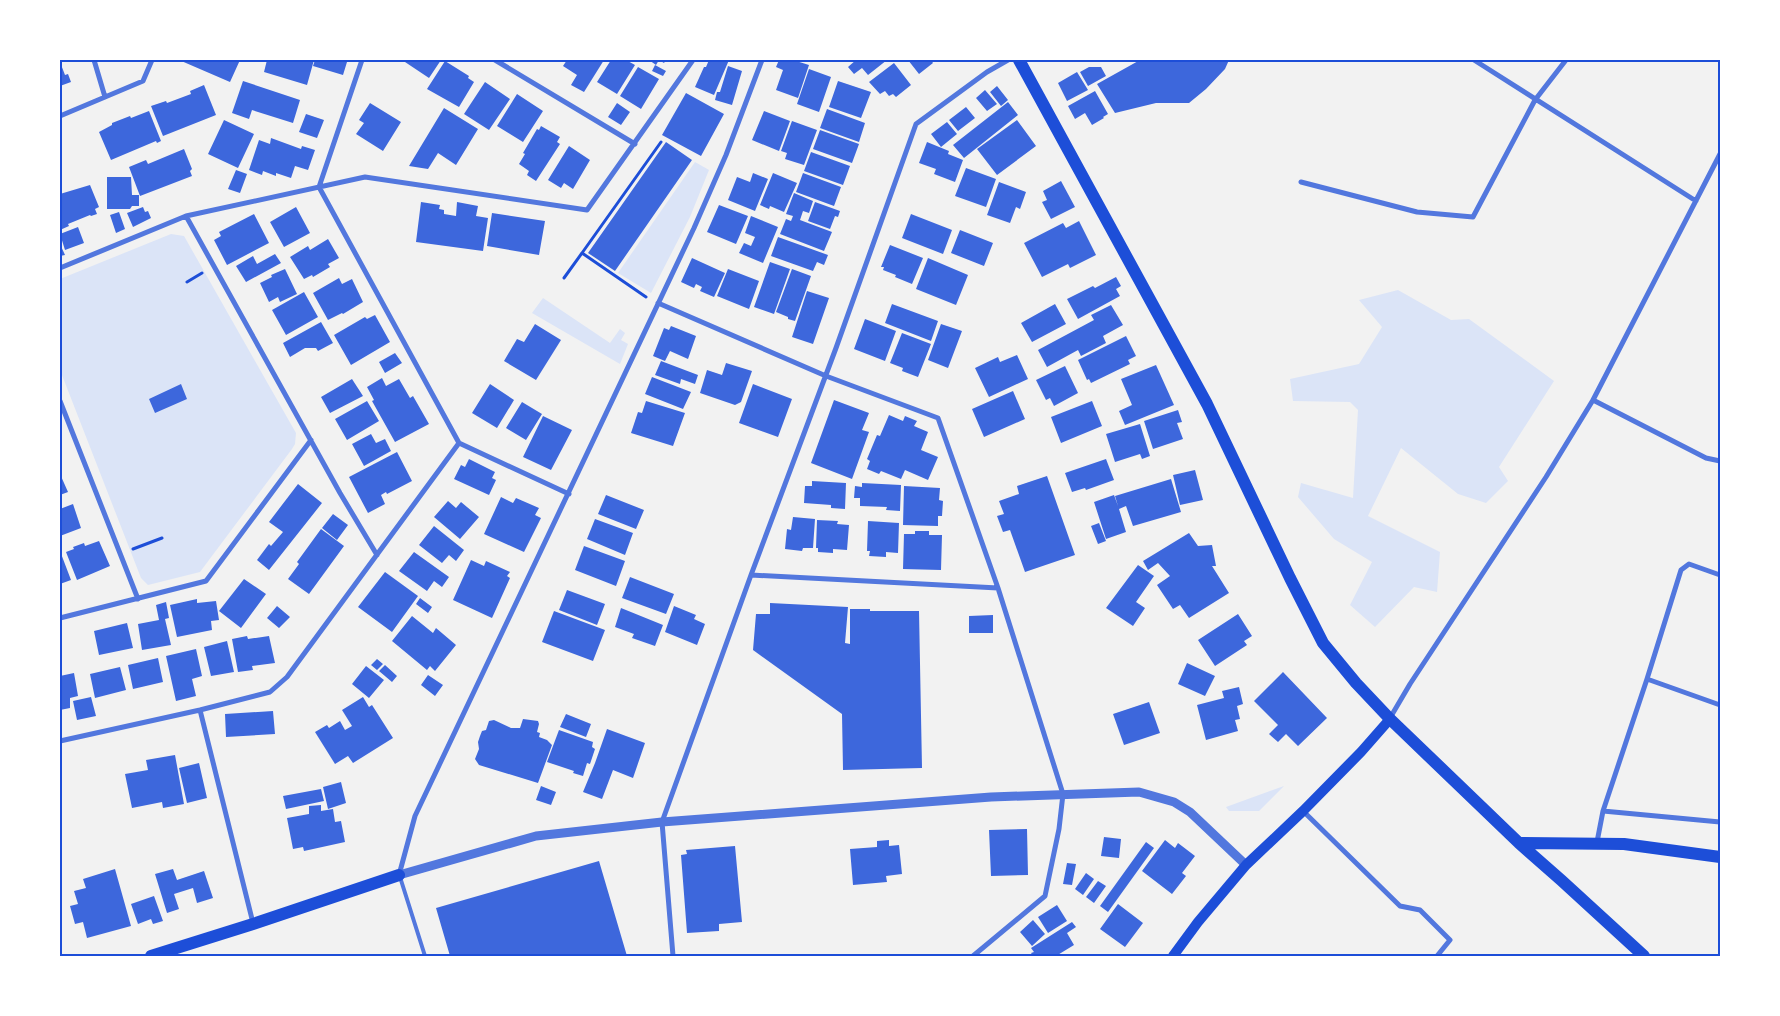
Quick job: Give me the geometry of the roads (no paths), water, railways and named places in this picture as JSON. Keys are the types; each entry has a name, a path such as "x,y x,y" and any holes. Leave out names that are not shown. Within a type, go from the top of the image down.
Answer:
{"main road":[{"path":"1019,60 1207,404 1290,578 1324,643 1356,683 1390,719 1519,844 1562,880 1644,956"},
{"path":"1173,956 1198,922 1246,865 1303,811 1361,752 1390,719"},
{"path":"1519,844 1624,844 1720,857"},
{"path":"151,956 399,875"}],"street":[{"path":"94,60 105,97"},
{"path":"60,116 143,81 152,60"},
{"path":"362,60 319,187 459,443 569,494"},
{"path":"495,60 635,144"},
{"path":"60,268 186,216 365,177 587,210 693,60"},
{"path":"399,875 416,816 702,210 726,155 762,60"},
{"path":"673,956 662,822 751,575 826,376 916,124 987,72 1008,60"},
{"path":"1474,60 1696,201"},
{"path":"1301,182 1417,212 1473,217 1535,100 1566,60"},
{"path":"1390,719 1546,477 1593,400 1720,154"},
{"path":"186,216 377,555"},
{"path":"658,303 826,376 938,418 998,588 1063,794 1059,829 1045,896 973,956"},
{"path":"1593,400 1706,458 1720,461"},
{"path":"60,401 138,599"},
{"path":"60,618 206,581 311,440"},
{"path":"60,741 200,710 270,692 287,677 459,443"},
{"path":"1597,844 1603,811 1647,680 1681,570 1689,564 1720,575"},
{"path":"751,575 998,588"},
{"path":"1647,680 1720,705"},
{"path":"200,710 253,924"},
{"path":"399,875 536,836 662,822 981,798 1139,792 1174,802 1190,812 1246,865"},
{"path":"1303,811 1400,906 1420,910 1450,940 1437,956"},
{"path":"1603,811 1720,822"}],"lane":[{"path":"399,875 425,956"}]}
